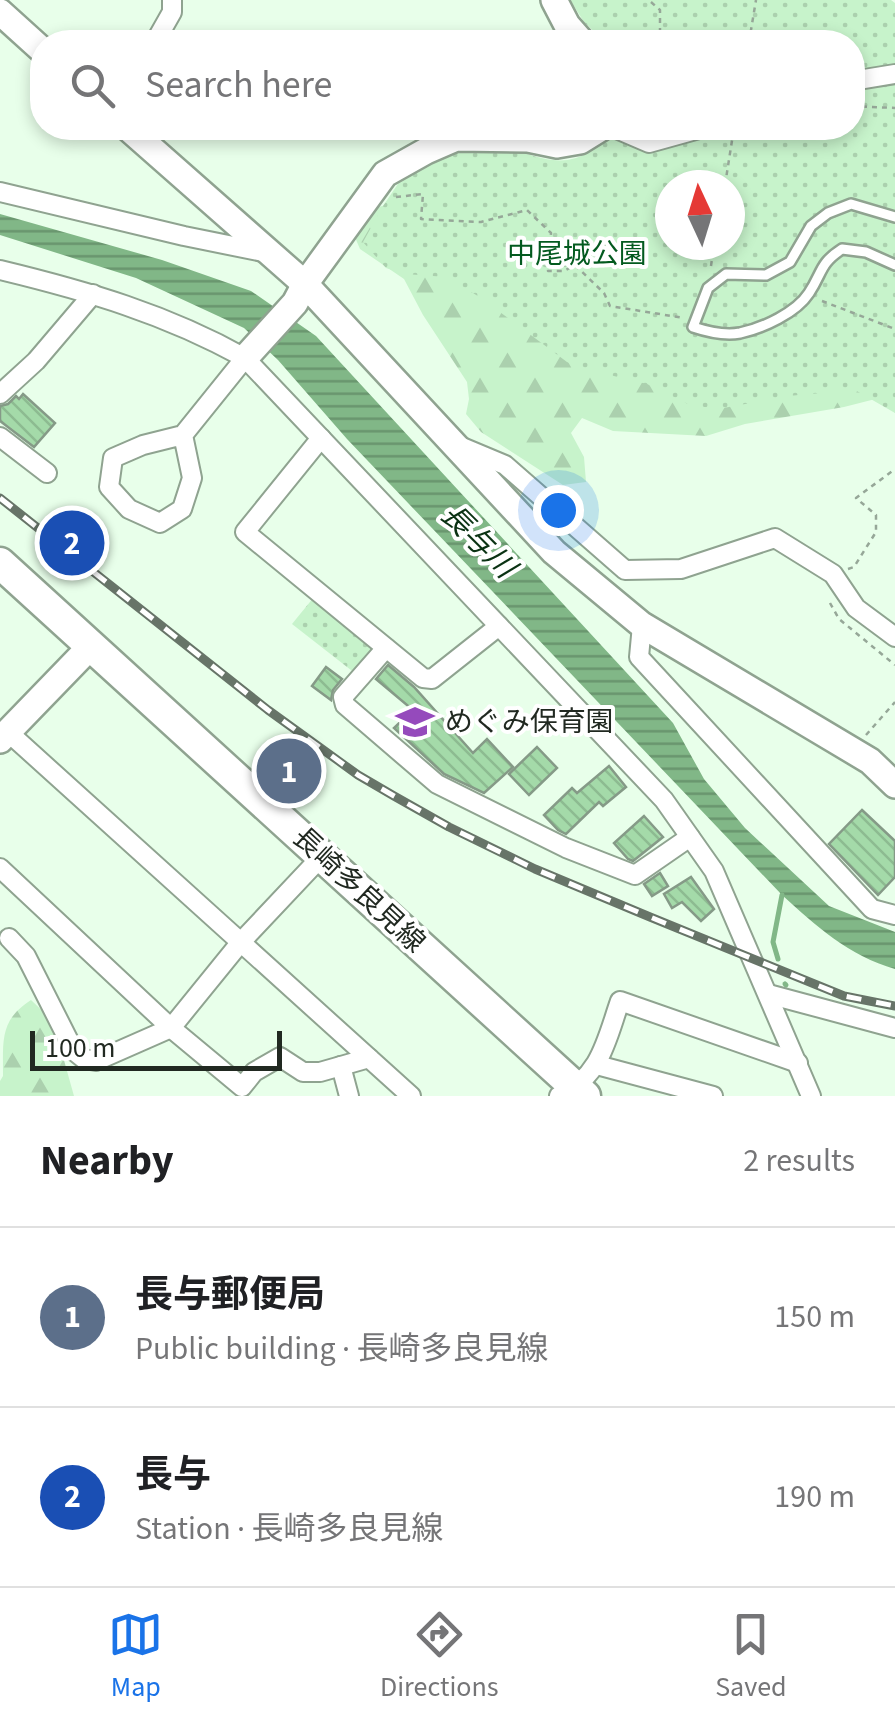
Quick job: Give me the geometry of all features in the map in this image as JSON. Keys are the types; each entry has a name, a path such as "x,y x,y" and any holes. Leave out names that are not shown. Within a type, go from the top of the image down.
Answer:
{"main road":[{"name":"長崎多良見線","path":"0,563 322,856 573,1094"}],"street":[{"path":"162,30 172,12 172,0"},
{"path":"554,0 572,30"},
{"path":"2,17 30,40"},
{"path":"865,79 895,74"},
{"path":"149,140 269,253 300,293 454,444 554,552 642,625 870,761 895,785"},
{"path":"184,435 192,478 182,510 160,523 129,509 109,487 113,458 143,445 184,435 300,293 385,174 452,140"},
{"path":"533,140 557,145 583,140"},
{"path":"0,192 269,253"},
{"path":"0,270 150,312 245,358 664,800 714,871 811,1096"},
{"path":"0,394 36,362 93,294"},
{"path":"0,437 48,473"},
{"path":"321,438 245,532 423,678 432,678 499,626"},
{"path":"454,444 506,465 625,570 682,569 775,538 832,574 856,608 895,637"},
{"path":"642,625 639,657 872,908 895,915"},
{"path":"91,646 4,736 411,1096"},
{"path":"386,648 343,697 344,705 436,784 566,848 635,875 690,837"},
{"path":"10,938 26,956 74,1051 84,1059 96,1061 172,1028 240,943 322,856"},
{"path":"0,868 242,1092 254,1072 280,1057 303,1072 320,1072 369,1058"},
{"path":"768,994 895,1028"},
{"path":"573,1094 597,1065 620,1001 798,1062"},
{"path":"597,1065 713,1096"},
{"path":"341,1066 349,1096"}],"lane":[{"path":"895,217 850,204 828,213 811,226 790,262 766,274 726,274 708,288 693,327 712,334 739,333 778,317 808,295 826,260 842,248 866,252 895,265"}],"path":[{"path":"751,30 756,0"},
{"path":"651,2 660,10 660,30"},
{"path":"865,107 895,108"},
{"path":"727,170 732,140"},
{"path":"371,195 396,198 422,194 421,220 481,222 527,210 551,233 548,271 564,272 574,264 604,293 610,306 696,320"},
{"path":"808,295 895,329"},
{"path":"832,574 854,566 876,532 876,515 856,498 895,469"},
{"path":"852,750 895,702"}],"green space":[{"name":"中尾城公園","path":"570,0 895,3 895,413 855,390 788,396 718,409 690,405 647,384 567,362 447,277 405,274 386,268 363,242 410,166 470,148 487,146 566,160 579,157 604,140 865,140 865,30 592,30"},
{"path":"399,202 895,394 745,424 706,436 613,431 582,418 571,433 584,457 586,482 563,485 481,432 466,414 467,382 404,279 360,249 354,235 370,209"},
{"path":"314,597 378,647 356,674 292,624"},
{"path":"31,1000 53,1021 74,1096 0,1096 5,1032 14,1015"}],"water":[{"name":"長与川","path":"0,214 162,260 251,291 316,336 673,723 704,779 745,828 829,906 895,932 895,969 848,948 782,895 244,328 136,278 0,235"}],"building":[{"path":"23,394 55,423 34,447 0,421 0,406"},
{"path":"388,665 414,687 473,753 487,739 513,767 484,793 444,774 394,728 413,710 376,679"},
{"path":"326,667 342,679 331,700 312,686"},
{"path":"537,747 557,768 529,795 509,774"},
{"path":"609,766 626,787 603,806 599,802 566,834 558,830 544,815 572,788 577,793"},
{"path":"862,810 895,841 895,877 878,895 829,844"},
{"path":"644,816 663,837 633,861 614,843"},
{"path":"660,873 668,886 652,896 644,884"},
{"path":"691,877 714,909 701,921 682,902 672,908 664,894"}],"waterway":[{"path":"778,959 773,942 782,895"}],"railway":[{"path":"0,498 268,710 394,796 535,869 844,996 895,1006"}],"place":[{"name":"長与","path":"72,543"},
{"name":"めぐみ保育園","path":"415,722"},
{"name":"長与郵便局","path":"289,771"}]}
